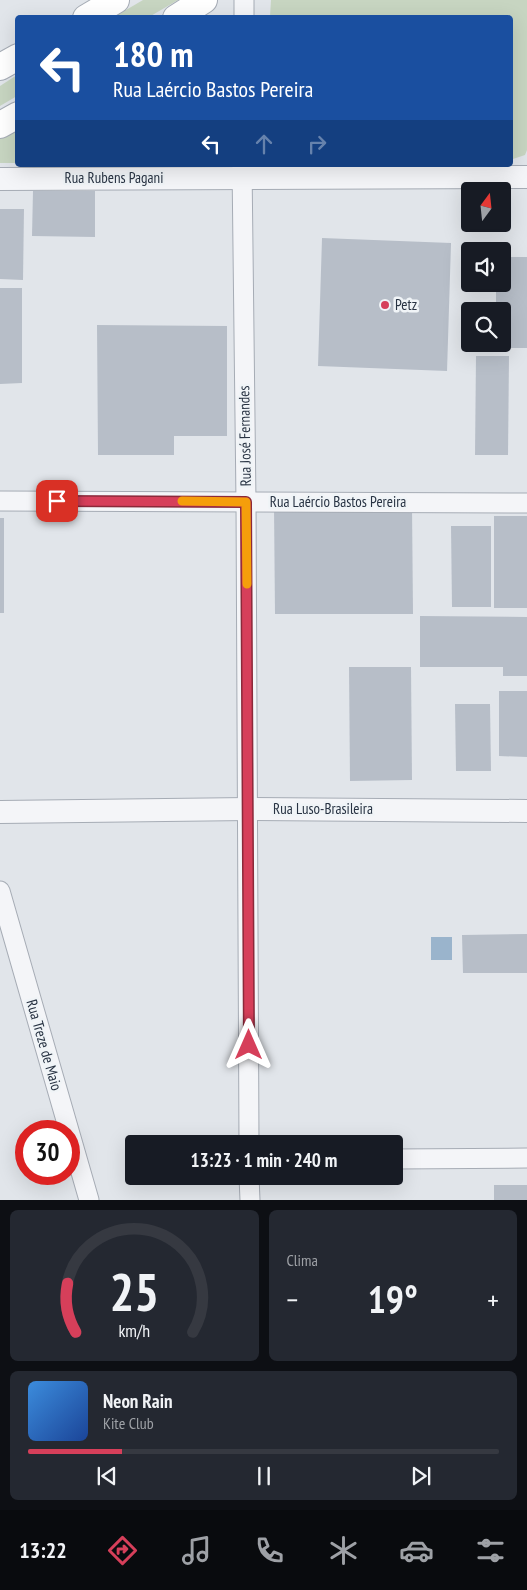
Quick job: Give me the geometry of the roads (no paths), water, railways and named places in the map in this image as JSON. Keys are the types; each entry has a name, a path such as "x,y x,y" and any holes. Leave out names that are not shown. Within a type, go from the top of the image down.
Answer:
{"main road":[{"path":"91,15 116,0"},
{"path":"181,15 204,0"},
{"path":"0,67 15,59"},
{"path":"0,125 15,117"}],"street":[{"path":"244,0 244,15"},
{"name":"Rua Rubens Pagani","path":"0,179 242,171 527,177"},
{"name":"Rua José Fernandes","path":"242,171 246,502 249,1135"},
{"name":"Rua Laércio Bastos Pereira","path":"0,500 527,503"},
{"name":"Rua Luso-Brasileira","path":"0,812 248,809 527,811"},
{"name":"Rua Treze de Maio","path":"0,890 89,1200"},
{"path":"403,1159 527,1158"},
{"path":"249,1185 250,1200"}],"water":[{"path":"431,937 452,937 452,960 431,960"}],"place":[{"name":"Petz","path":"385,305"}]}
